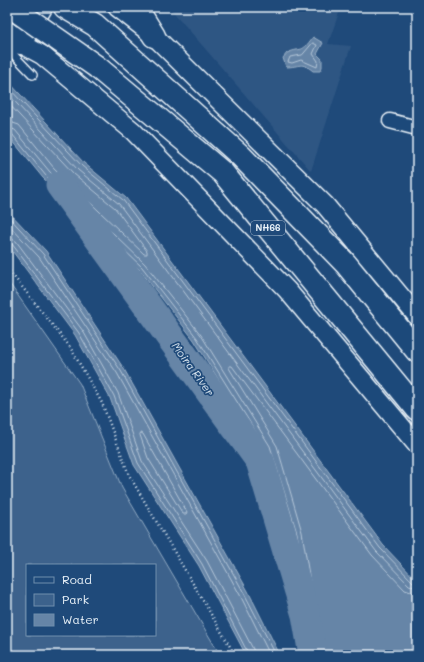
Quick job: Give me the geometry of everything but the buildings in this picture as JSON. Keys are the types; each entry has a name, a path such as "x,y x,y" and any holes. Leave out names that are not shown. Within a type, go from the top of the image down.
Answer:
{"main road":[{"name":"NH66","path":"11,7 97,68 223,173 417,409"},
{"path":"11,41 41,7"},
{"name":"NH66","path":"65,7 94,25 241,156 346,264 417,351"},
{"path":"136,7 154,36"}],"street":[{"path":"117,7 154,36 325,205 417,316"},
{"path":"11,41 42,54 133,131 287,290 417,445"},
{"path":"390,121 417,128"}],"lane":[{"path":"11,41 33,75"}],"path":[{"path":"7,268 70,347 102,403 128,475 235,655"}],"shaded area":[{"path":"169,7 341,7 328,44 351,46 311,171"}],"green space":[{"path":"7,280 80,384 122,488 220,655 7,655"}],"water":[{"path":"313,37 323,43 317,54 322,59 322,67 320,71 313,71 303,65 286,67 283,58 287,53 303,48"},
{"path":"7,80 84,163 126,198 383,545 417,581 417,655 307,655 288,535 262,450 194,340 139,269 43,178 7,134"},
{"path":"7,210 46,251 124,369 248,591 280,655 246,655 199,566 134,465 110,398 75,335 7,244"}],"waterway":[{"name":"Moira River","path":"60,185 260,461 306,615 313,655"}]}
